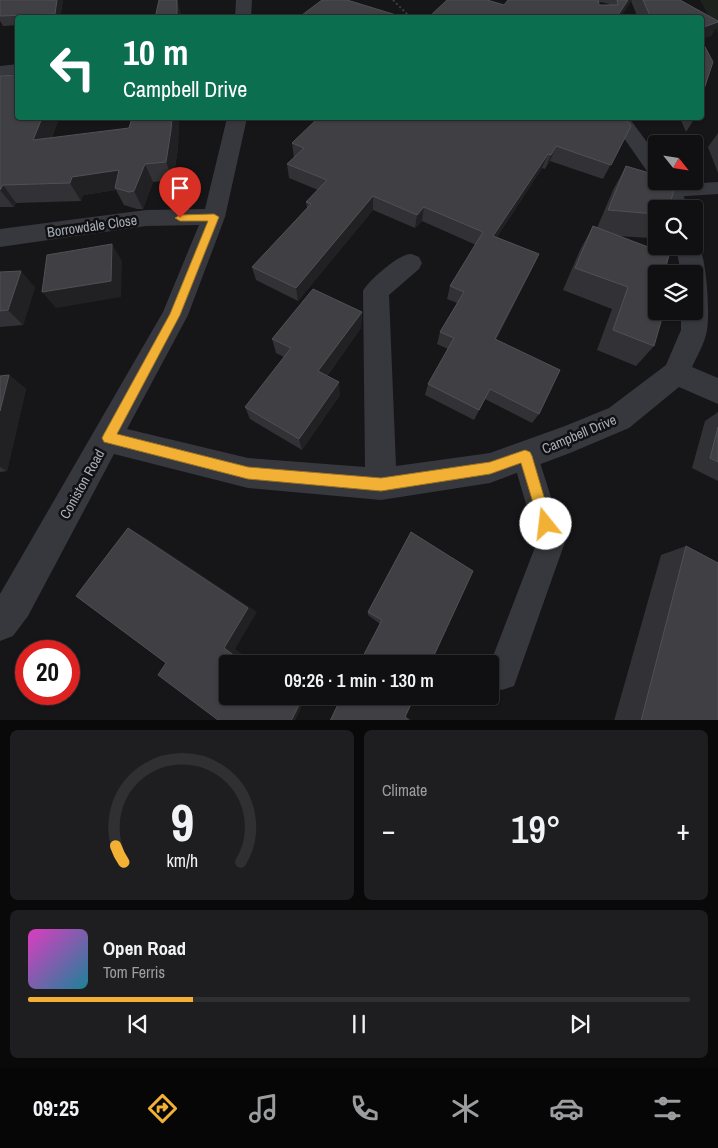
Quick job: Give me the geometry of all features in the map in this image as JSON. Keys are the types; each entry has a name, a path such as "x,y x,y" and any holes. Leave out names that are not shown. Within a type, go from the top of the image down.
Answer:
{"street":[{"path":"243,15 244,0"},
{"path":"0,71 15,69"},
{"name":"Coniston Road","path":"0,623 14,604 175,315 214,217 237,120"},
{"path":"620,120 648,158"},
{"name":"Borrowdale Close","path":"0,238 146,218 214,217"},
{"path":"381,484 376,291 410,263"},
{"name":"Campbell Drive","path":"108,438 248,473 381,484 490,468 570,439 619,418 676,373 694,330 694,320"},
{"path":"676,373 718,392"}],"lane":[{"path":"671,194 718,188"},
{"path":"502,674 551,542 525,456"}],"path":[{"path":"392,0 408,15"}],"shaded area":[{"path":"700,0 718,0 718,33"}],"building":[{"path":"0,0 57,0 55,14 0,16"},
{"path":"159,0 177,0 177,15 156,15"},
{"path":"322,0 347,0 396,15 302,15"},
{"path":"447,0 487,0 504,5 508,0 598,0 599,5 618,5 617,0 628,0 618,15 431,15"},
{"path":"643,0 680,0 718,22 704,27 704,15 650,15"},
{"path":"704,45 713,62 704,89"},
{"path":"15,75 15,120 41,120 33,140 129,128 131,120 172,120 166,162 145,164 134,191 129,192 115,188 119,170 72,177 70,183 3,185 0,190 0,76"},
{"path":"316,120 627,121 631,126 611,165 556,146 551,155 548,154 493,236 539,254 495,339 560,370 539,414 490,389 479,410 428,384 454,338 440,332 464,292 450,286 483,232 424,207 417,215 373,196 296,288 252,267 311,204 306,202 327,180 287,164 304,148 292,143"},
{"path":"626,166 648,173 648,190 674,190 671,200 648,200 648,213 608,210"},
{"path":"593,226 648,247 648,255 669,255 666,265 648,265 648,320 661,320 654,346 613,330 628,287 575,268"},
{"path":"112,244 111,281 42,292 47,255"},
{"path":"21,271 8,310 0,311 0,272"},
{"path":"313,289 362,312 318,371 339,382 299,439 245,407 291,348 272,339"},
{"path":"9,375 0,411 0,376"},
{"path":"718,427 718,462 710,458"},
{"path":"128,528 248,608 224,648 234,655 219,655 219,705 299,705 292,720 218,720 158,675 166,663 76,596"},
{"path":"411,532 473,571 434,655 364,655 382,620 368,612"},
{"path":"686,546 718,563 718,720 641,720"},
{"path":"338,705 411,705 405,717 409,720 330,720"}],"route":[{"path":"180,218 214,217 175,315 108,438 248,473 381,484 490,468 525,456 546,524"}]}
